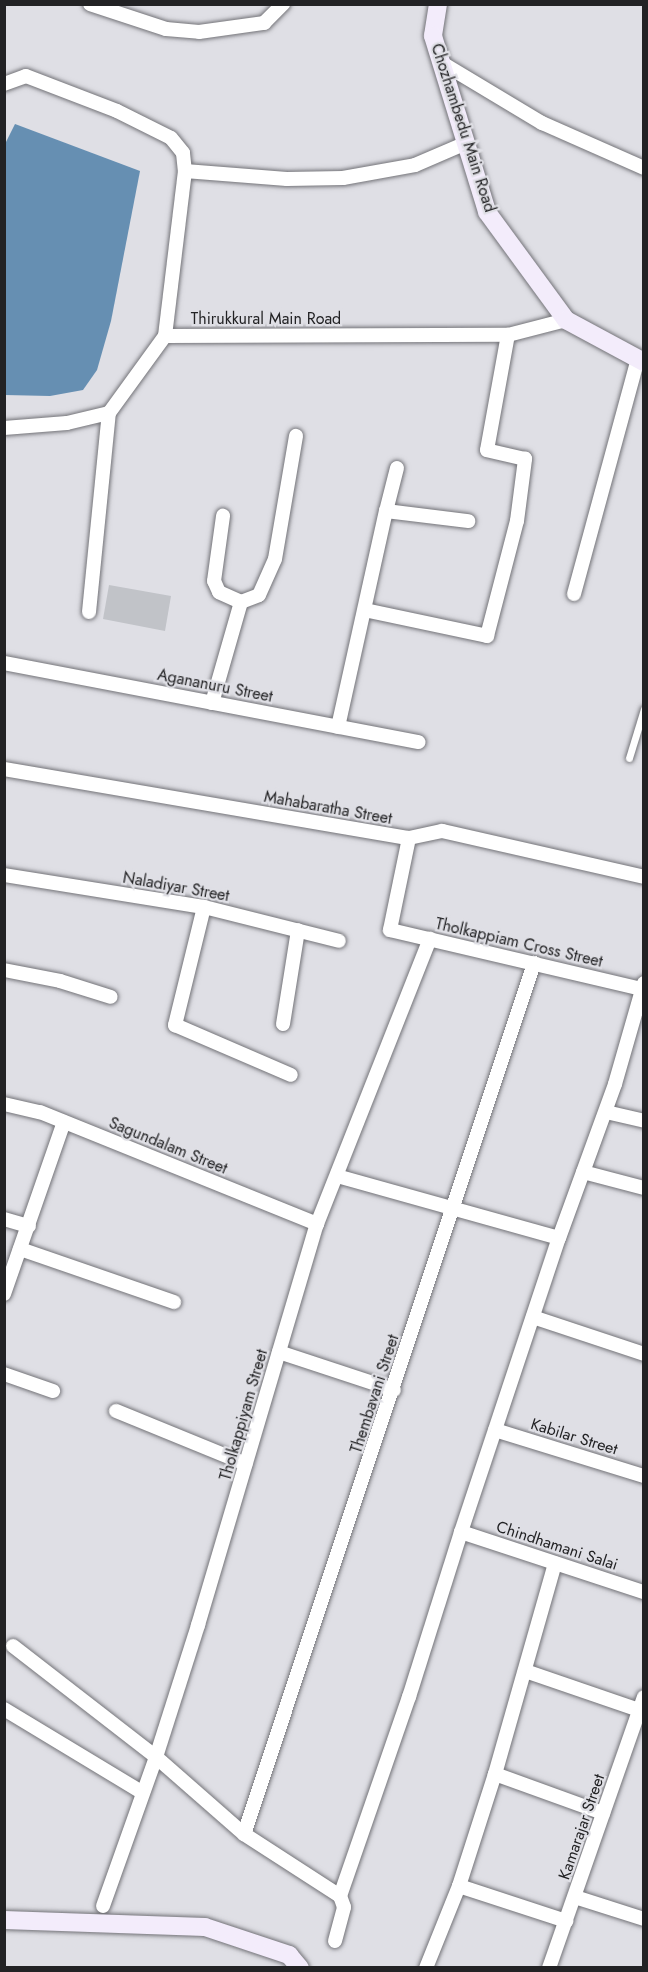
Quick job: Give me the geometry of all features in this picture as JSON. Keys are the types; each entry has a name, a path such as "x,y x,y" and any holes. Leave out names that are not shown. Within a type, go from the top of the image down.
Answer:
{"street":[{"path":"90,4 166,29 200,32 264,23 283,4"},
{"name":"Chozhambedu Main Road","path":"438,4 433,36 488,212 566,320 640,360"},
{"path":"442,63 542,123 644,168"},
{"path":"4,84 27,76 117,111 171,138 183,153 185,171 165,336 109,413 90,612"},
{"path":"185,171 287,179 343,178 415,165 466,144"},
{"name":"Thirukkural Main Road","path":"165,336 508,335 566,320"},
{"path":"365,610 487,636 517,521 525,459 487,450 508,335"},
{"path":"574,594 640,360"},
{"path":"4,428 67,423 109,413"},
{"path":"223,516 214,581 219,592 241,602 259,595 275,559 296,436"},
{"path":"338,726 397,468"},
{"path":"386,511 468,521"},
{"path":"212,703 241,602"},
{"name":"Agananuru Street","path":"4,663 419,742"},
{"name":"Mahabaratha Street","path":"4,769 410,838 442,831 644,877"},
{"name":"Tholkappiam Cross Street","path":"410,838 390,930 534,963 641,994"},
{"name":"Naladiyar Street","path":"4,875 204,907 339,940"},
{"path":"204,907 175,1025 291,1075"},
{"path":"283,1024 298,930"},
{"name":"Tholkappiyam Street","path":"103,1906 156,1757 317,1224 430,939"},
{"name":"Thembavani Street","path":"244,1834 394,1390 534,963"},
{"path":"4,970 60,981 111,997"},
{"path":"340,1896 409,1697 461,1532 559,1238 606,1112 641,994"},
{"name":"Sagundalam Street","path":"4,1104 64,1122 317,1224"},
{"path":"606,1112 644,1121"},
{"path":"4,1294 64,1122"},
{"path":"583,1172 644,1188"},
{"path":"337,1176 559,1238"},
{"path":"4,1218 29,1226"},
{"path":"20,1249 174,1302"},
{"path":"533,1317 644,1354"},
{"path":"279,1352 394,1390"},
{"path":"4,1374 53,1391"},
{"path":"116,1411 246,1464"},
{"name":"Kabilar Street","path":"495,1430 644,1476"},
{"name":"Chindhamani Salai","path":"461,1532 644,1592"},
{"path":"426,1968 459,1886 495,1774 555,1563"},
{"path":"13,1646 156,1757 244,1834 340,1896 344,1907 335,1941"},
{"path":"525,1671 641,1703"},
{"name":"Kamarajar Street","path":"549,1968 641,1703"},
{"path":"4,1708 142,1793"},
{"path":"495,1774 603,1813"},
{"path":"459,1886 566,1921"},
{"path":"575,1897 644,1919"},
{"path":"4,1920 205,1927 289,1955 300,1968"}],"lane":[{"path":"629,758 644,709"}],"water":[{"path":"15,124 140,171 111,321 97,370 83,390 50,396 5,395 4,146"}],"building":[{"path":"109,585 171,596 165,631 103,619"}]}
